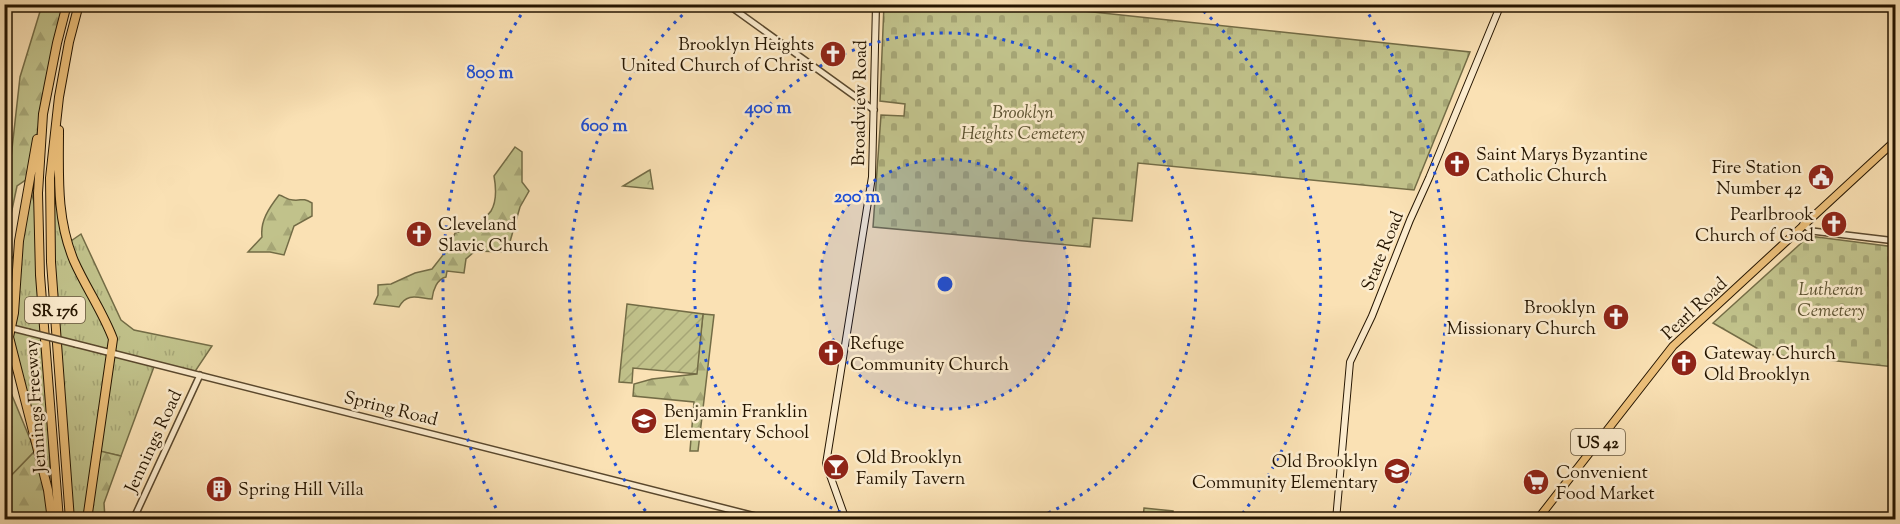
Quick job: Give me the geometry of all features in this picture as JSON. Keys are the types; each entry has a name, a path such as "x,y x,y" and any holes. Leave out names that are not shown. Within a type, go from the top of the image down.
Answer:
{"highway":[{"name":"Jennings Freeway","path":"59,519 38,242 38,188 43,114 67,4"},
{"name":"Jennings Freeway","path":"70,519 49,223 51,168 58,101 79,4"},
{"path":"58,101 59,209 73,259 113,339 87,519"},
{"path":"43,114 38,129 19,241 14,313 8,327 11,347 45,479 52,519"}],"main road":[{"name":"Broadview Road","path":"846,519 826,464 872,177 876,4"},
{"name":"State Road","path":"1336,519 1350,362 1372,316 1501,4"},
{"name":"Pearl Road","path":"1537,519 1672,346 1896,140"}],"street":[{"path":"727,4 874,110"},
{"path":"1803,224 1812,231 1896,242"},
{"name":"Spring Road","path":"8,327 771,519"},
{"name":"Jennings Road","path":"133,519 200,375"}],"green space":[{"path":"42,5 67,5 38,129 30,177 17,186 5,243 5,186 11,158 20,77"},
{"name":"Brooklyn Heights Cemetery","path":"884,5 1027,5 1470,52 1414,190 1138,163 1132,221 1093,218 1090,247 873,227 881,115 904,116 905,104 880,101"},
{"path":"515,147 522,152 522,182 529,191 520,207 507,252 475,251 466,259 464,273 447,271 446,277 436,285 432,299 409,298 399,307 374,304 378,295 378,285 391,284 415,273 432,269 450,246 455,233 478,226 493,207 496,194 494,176"},
{"path":"650,170 653,189 623,186 648,171"},
{"path":"30,188 32,188 38,215 47,356 50,479 48,481 10,328 17,264"},
{"path":"50,195 58,196 68,243 81,234 121,320 134,330 212,346 194,373 155,364 121,456 97,451 87,519 70,519"},
{"path":"279,195 291,200 304,200 312,203 312,216 294,226 284,255 270,252 248,252 262,237 264,220"},
{"name":"Lutheran Cemetery","path":"1809,236 1895,247 1895,367 1767,354 1713,323"},
{"path":"4,245 17,264 10,335 5,336"},
{"path":"627,304 703,314 697,374 633,368 632,383 619,382"},
{"path":"703,314 714,315 698,451 690,451 694,402 633,396 634,384 652,379 696,374"},
{"path":"4,376 35,451 5,482 4,482"},
{"path":"96,450 121,456 104,503 105,519 87,520"},
{"path":"35,451 52,519 5,520 5,482"},
{"path":"1144,508 1173,511 1172,519 1143,519"}],"place":[{"name":"Brooklyn Heights United Church of Christ","path":"833,54"},
{"name":"Saint Marys Byzantine Catholic Church","path":"1457,164"},
{"name":"Fire Station Number 42","path":"1821,177"},
{"name":"Pearlbrook Church of God","path":"1834,224"},
{"name":"Cleveland Slavic Church","path":"419,234"},
{"name":"Brooklyn Missionary Church","path":"1616,317"},
{"name":"Refuge Community Church","path":"831,353"},
{"name":"Gateway Church Old Brooklyn","path":"1684,363"},
{"name":"Benjamin Franklin Elementary School","path":"644,421"},
{"name":"Old Brooklyn Family Tavern","path":"836,467"},
{"name":"Old Brooklyn Community Elementary","path":"1397,471"},
{"name":"Convenient Food Market","path":"1536,482"},
{"name":"Spring Hill Villa","path":"219,489"}]}
